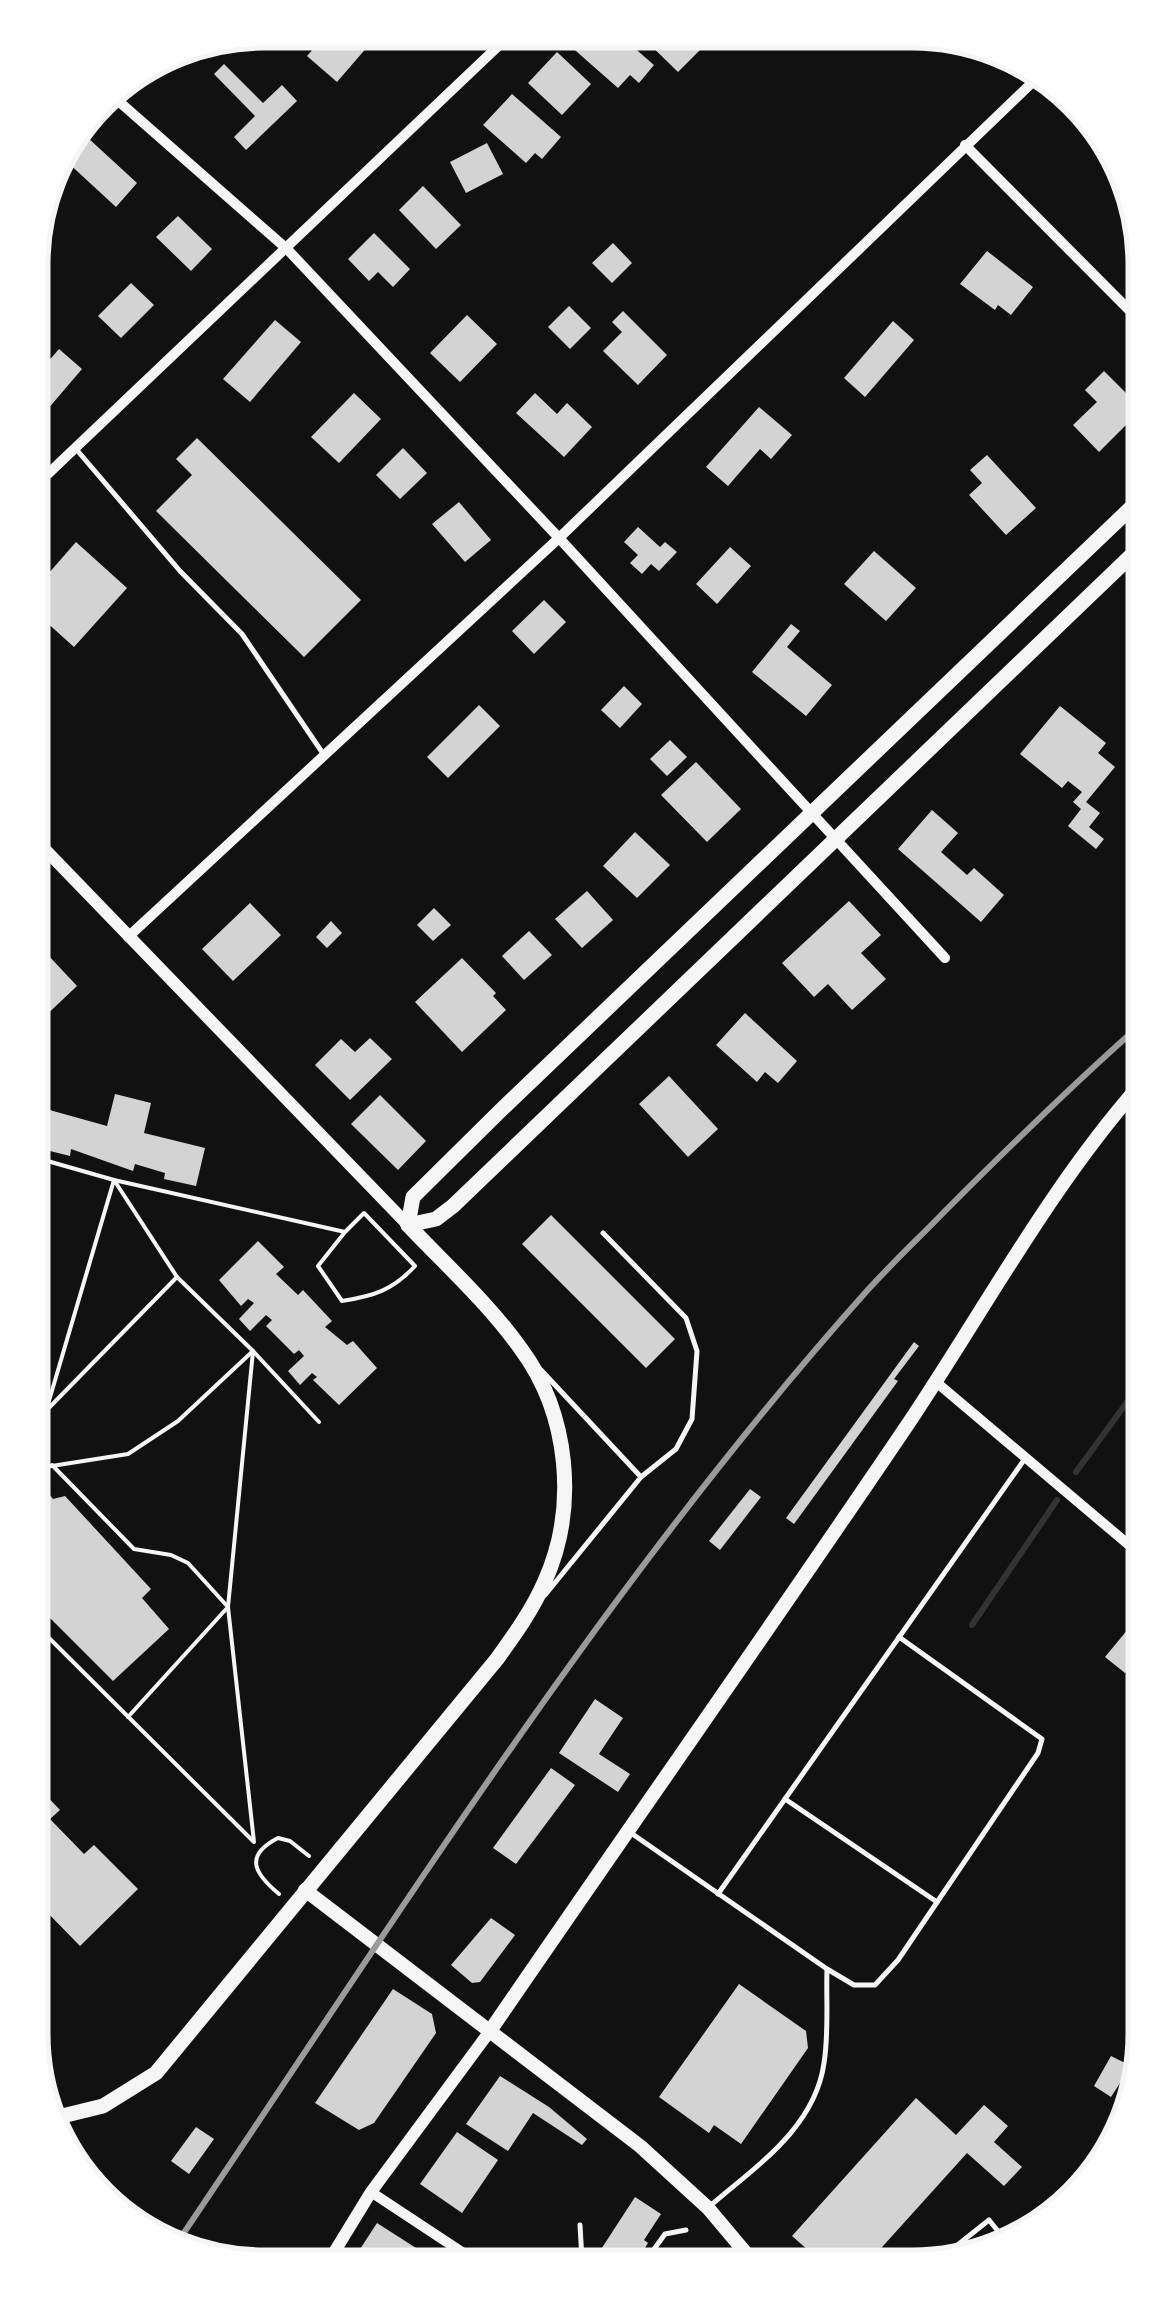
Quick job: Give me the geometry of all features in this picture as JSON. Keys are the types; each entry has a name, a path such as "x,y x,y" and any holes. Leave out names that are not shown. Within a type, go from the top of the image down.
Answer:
{"main road":[{"path":"408,1225 414,1197 1128,512"},
{"path":"408,1225 436,1219 453,1206 1128,559"},
{"path":"490,2030 936,1382 1018,1252 1128,1100"},
{"path":"64,2115 103,2106 156,2073 497,1659 524,1621 547,1578 555,1553 565,1478 550,1401 522,1349 408,1225"},
{"path":"305,1890 635,2142 708,2208 743,2250"}],"street":[{"path":"48,474 496,48"},
{"path":"128,936 559,538 1031,83"},
{"path":"120,102 287,249 945,958"},
{"path":"965,146 1128,310"},
{"path":"48,853 408,1225"},
{"path":"936,1382 1128,1544"},
{"path":"335,2250 371,2192 490,2030"},
{"path":"371,2192 459,2250"}],"lane":[{"path":"76,449 180,571 242,634 324,755"},
{"path":"524,1621 641,1477 676,1449 692,1420 697,1351 686,1318 603,1233"},
{"path":"522,1349 641,1477"},
{"path":"718,1894 1025,1458"},
{"path":"628,1832 826,1969 854,1986 876,1985 898,1960 1038,1753 1042,1739 899,1637"},
{"path":"785,1799 937,1902"},
{"path":"708,2208 788,2139 810,2105 824,2066 826,1969"},
{"path":"959,2244 988,2220 998,2231"},
{"path":"580,2225 581,2250"},
{"path":"654,2250 665,2234 686,2230"}],"path":[{"path":"48,1161 344,1232"},
{"path":"114,1180 177,1277 319,1422"},
{"path":"48,1404 114,1180"},
{"path":"364,1213 415,1266 378,1296 342,1301 318,1266 344,1232 364,1213"},
{"path":"48,1409 177,1277"},
{"path":"48,1466 128,1454 178,1422 253,1351"},
{"path":"253,1351 228,1607 254,1842"},
{"path":"52,1465 134,1549 170,1555 188,1564 228,1607"},
{"path":"128,1717 228,1607"},
{"path":"48,1637 263,1850"},
{"path":"279,1894 255,1870 263,1850 273,1839 284,1838 309,1856"}],"building":[{"path":"314,48 366,48 337,82 307,56"},
{"path":"573,48 634,48 654,65 639,83 630,75 618,88"},
{"path":"653,48 702,48 678,72"},
{"path":"557,52 591,84 562,115 528,83"},
{"path":"224,64 263,103 282,85 297,101 246,150 234,137 255,116 214,74"},
{"path":"512,94 561,137 542,159 535,153 526,163 483,125"},
{"path":"88,138 137,183 116,207 71,166"},
{"path":"487,143 503,174 466,193 450,162"},
{"path":"423,186 461,225 436,249 399,210"},
{"path":"178,216 212,249 191,271 156,237"},
{"path":"374,233 410,269 393,287 378,272 369,281 348,259"},
{"path":"613,243 632,263 612,283 592,263"},
{"path":"987,251 1033,287 1011,315 998,305 995,310 960,284"},
{"path":"131,283 154,305 121,338 98,316"},
{"path":"569,306 591,328 570,349 548,327"},
{"path":"623,311 667,355 638,385 603,351 622,332 612,322"},
{"path":"467,315 497,344 460,382 430,353"},
{"path":"275,320 301,342 250,402 223,379"},
{"path":"893,321 914,340 865,397 844,378"},
{"path":"59,349 82,369 48,409 48,362"},
{"path":"1104,371 1128,395 1128,423 1099,452 1073,425 1097,402 1085,390"},
{"path":"354,393 381,419 339,463 311,437"},
{"path":"535,393 557,414 567,403 592,427 564,457 516,413"},
{"path":"759,407 792,435 771,459 760,449 728,486 706,467"},
{"path":"197,438 361,600 304,657 156,511 192,475 176,459"},
{"path":"403,448 427,473 400,499 376,475"},
{"path":"987,455 1036,508 1006,535 969,495 982,483 970,470"},
{"path":"459,502 491,540 465,562 432,524"},
{"path":"638,527 660,547 665,542 677,552 659,571 651,564 642,574 630,563 638,555 624,542"},
{"path":"76,542 127,588 74,647 48,624 48,574"},
{"path":"730,547 751,566 717,604 696,584"},
{"path":"874,551 916,588 886,621 844,584"},
{"path":"544,600 566,622 534,654 512,631"},
{"path":"791,624 800,631 787,647 832,685 806,716 752,672"},
{"path":"624,686 642,704 620,728 601,710"},
{"path":"479,705 500,726 448,778 427,757"},
{"path":"1060,706 1106,743 1098,753 1115,767 1086,802 1100,813 1089,827 1104,839 1096,849 1068,826 1081,809 1073,802 1082,792 1068,781 1062,788 1020,754"},
{"path":"670,740 687,757 667,776 650,759"},
{"path":"696,762 741,809 707,842 661,795"},
{"path":"932,810 958,833 941,852 967,875 974,868 1004,895 981,922 898,849"},
{"path":"635,832 670,865 637,898 603,866"},
{"path":"587,891 613,920 582,948 555,919"},
{"path":"849,901 881,935 861,953 886,979 852,1010 828,984 814,997 782,963"},
{"path":"250,903 281,935 233,981 202,949"},
{"path":"434,908 451,925 433,941 417,925"},
{"path":"331,921 342,933 327,948 316,937"},
{"path":"529,931 552,955 524,980 502,956"},
{"path":"48,955 77,986 48,1013"},
{"path":"462,958 496,993 493,996 506,1010 462,1052 415,1002"},
{"path":"745,1013 797,1061 778,1083 765,1072 757,1082 716,1045"},
{"path":"370,1038 392,1059 350,1100 315,1065 341,1039 355,1052"},
{"path":"669,1076 718,1129 688,1157 639,1104"},
{"path":"115,1094 151,1103 144,1133 205,1148 196,1186 164,1179 165,1173 135,1164 133,1171 71,1149 70,1156 48,1150 48,1110 107,1126"},
{"path":"380,1095 426,1141 398,1170 351,1124"},
{"path":"551,1215 675,1339 646,1368 522,1244"},
{"path":"258,1241 284,1267 276,1274 298,1295 303,1290 332,1321 325,1327 347,1345 353,1341 377,1368 339,1405 313,1380 317,1377 312,1373 300,1385 288,1371 304,1356 299,1350 294,1354 266,1326 272,1320 266,1315 250,1331 239,1319 254,1303 248,1299 241,1306 219,1280"},
{"path":"914,1342 919,1346 894,1379 898,1381 794,1524 786,1518"},
{"path":"750,1489 761,1497 720,1550 709,1541"},
{"path":"48,1493 53,1499 65,1496 151,1589 142,1598 169,1629 113,1681 48,1616"},
{"path":"1128,1629 1128,1670 1125,1673 1105,1657"},
{"path":"595,1699 623,1718 599,1754 630,1774 618,1792 559,1753"},
{"path":"551,1768 575,1785 516,1864 493,1848"},
{"path":"48,1797 60,1810 50,1819 84,1854 94,1845 138,1889 80,1946 48,1913"},
{"path":"491,1918 515,1935 480,1982 472,1983 451,1965"},
{"path":"739,1984 806,2031 808,2048 741,2144 714,2125 709,2133 659,2097"},
{"path":"393,1989 432,2014 436,2033 374,2123 359,2130 315,2103"},
{"path":"1111,2056 1126,2063 1123,2078 1111,2097 1094,2086"},
{"path":"500,2076 549,2107 587,2139 582,2145 533,2113 508,2151 466,2124"},
{"path":"916,2098 956,2135 984,2105 1008,2126 994,2142 1022,2167 1004,2186 967,2153 879,2250 808,2250 792,2236"},
{"path":"196,2127 214,2139 189,2174 171,2161"},
{"path":"457,2132 498,2160 462,2213 420,2184"},
{"path":"635,2197 661,2214 644,2240 648,2243 644,2250 601,2250"},
{"path":"377,2223 419,2250 359,2250"}],"waterway":[{"path":"1076,1472 1128,1401"},
{"path":"972,1625 1057,1500"}],"railway":[{"path":"183,2233 506,1755 679,1518 875,1282 1128,1036"}]}
